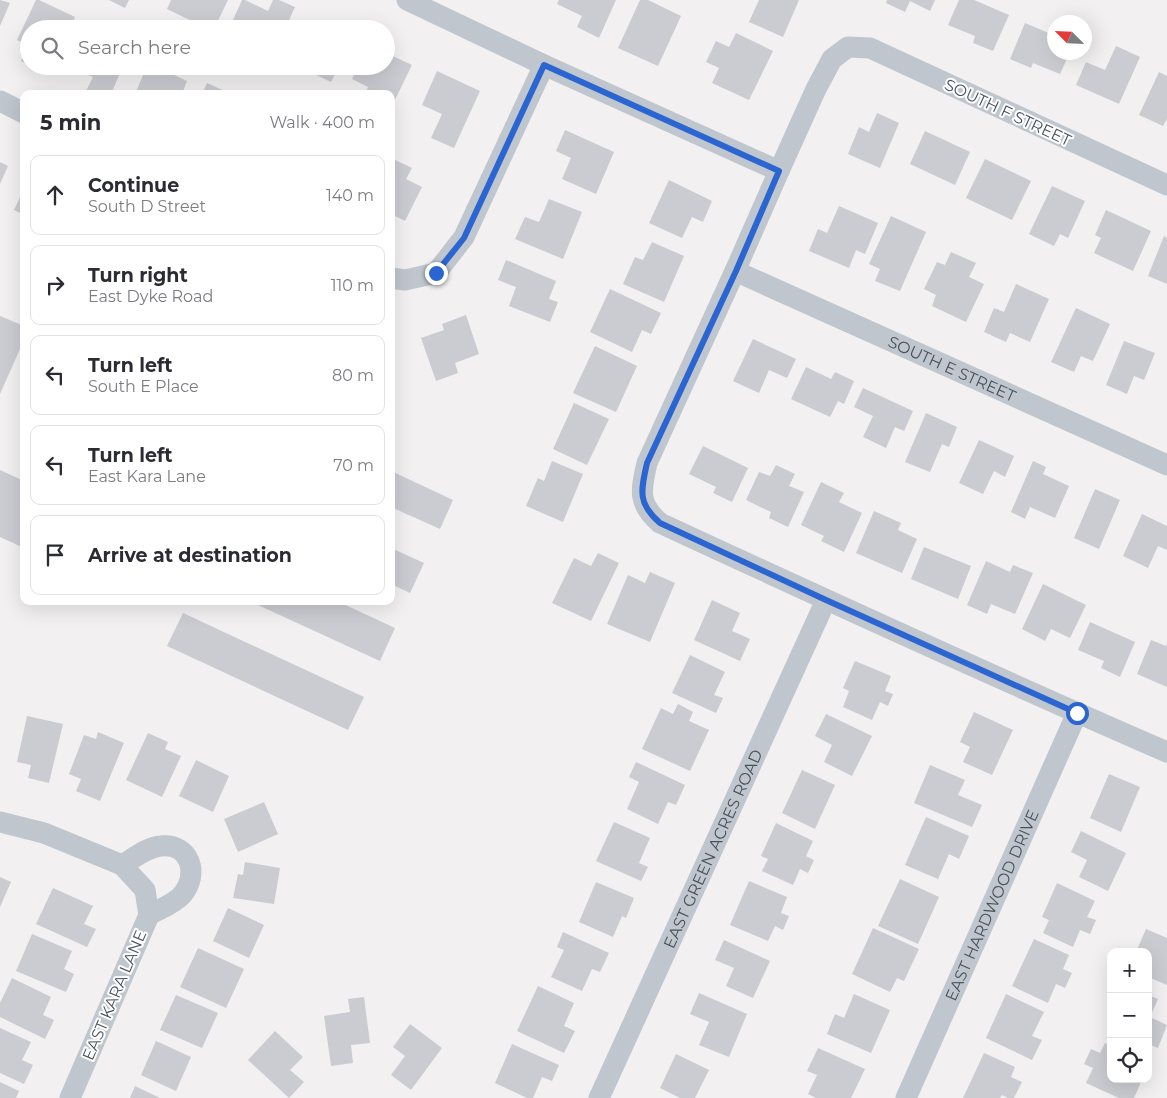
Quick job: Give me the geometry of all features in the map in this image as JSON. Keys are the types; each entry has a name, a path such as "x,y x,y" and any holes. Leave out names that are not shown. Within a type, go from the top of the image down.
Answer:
{"street":[{"path":"408,0 544,65 779,171 736,271 647,463 642,482 643,500 650,514 660,523 826,600 1167,752"},
{"name":"SOUTH F STREET","path":"779,171 816,89 832,59 848,47 870,48 1167,186"},
{"path":"398,279 436,273 464,238 544,65"},
{"path":"0,101 20,111"},
{"name":"SOUTH E STREET","path":"736,271 1167,465"},
{"name":"EAST GREEN ACRES ROAD","path":"599,1098 826,600"},
{"name":"EAST HARDWOOD DRIVE","path":"906,1098 1077,713"},
{"path":"0,822 44,832 122,864 147,850 160,846 174,847 186,855 192,868 190,881 182,894 169,905 149,915"},
{"name":"EAST KARA LANE","path":"70,1098 149,915 145,890 122,864"}],"building":[{"path":"0,0 10,3 0,26"},
{"path":"36,0 75,17 74,20 26,20"},
{"path":"109,0 129,0 125,8"},
{"path":"171,0 228,0 218,20 190,20 167,9"},
{"path":"242,0 268,11 273,0 279,0 295,7 289,20 233,20"},
{"path":"559,0 616,0 599,38 577,27 582,16 557,4"},
{"path":"640,0 648,0 681,16 658,66 618,48"},
{"path":"759,0 799,0 783,37 749,22"},
{"path":"887,0 935,0 930,11 910,1 905,12 886,3"},
{"path":"959,0 974,0 1009,15 993,51 973,43 975,36 948,25"},
{"path":"1025,23 1047,32 1047,60 1066,60 1060,74 1033,63 1031,68 1010,59"},
{"path":"736,33 773,51 749,100 712,83 719,68 706,62 716,41 729,47"},
{"path":"1116,46 1140,57 1119,104 1076,85 1086,62 1105,70"},
{"path":"395,57 412,65 395,100 395,90 367,90 368,87 352,79 354,75 395,75"},
{"path":"437,71 480,91 454,148 431,138 442,114 422,105"},
{"path":"1159,72 1167,76 1167,119 1163,126 1139,115"},
{"path":"88,75 119,75 113,90 86,90 93,77"},
{"path":"143,75 174,75 187,81 184,90 137,90"},
{"path":"316,75 334,75 331,82"},
{"path":"207,83 223,90 204,90"},
{"path":"877,113 899,123 880,168 848,154 859,127 869,132"},
{"path":"565,130 614,152 596,194 562,179 571,158 556,151"},
{"path":"925,131 970,152 955,185 910,164"},
{"path":"985,159 1031,181 1012,220 966,198"},
{"path":"395,160 412,168 406,179 422,187 405,221 395,216"},
{"path":"0,162 8,166 0,184"},
{"path":"669,180 712,201 703,222 692,217 682,238 649,223"},
{"path":"1052,186 1085,201 1068,238 1060,234 1054,246 1029,234"},
{"path":"20,197 20,213 14,210"},
{"path":"549,199 582,212 563,259 515,239 525,217 539,222"},
{"path":"839,206 878,223 865,254 856,250 849,268 809,251 818,229 827,233"},
{"path":"1106,210 1151,231 1133,271 1094,253 1101,238 1095,235"},
{"path":"891,216 926,232 900,291 875,281 880,269 869,264"},
{"path":"1164,236 1167,238 1167,284 1148,276"},
{"path":"652,242 684,256 664,302 623,284 635,257 643,260"},
{"path":"951,252 976,263 969,277 984,284 966,322 932,306 936,295 924,289 937,262 945,265"},
{"path":"506,260 556,281 549,299 558,302 550,322 509,306 516,287 498,280"},
{"path":"1016,284 1049,299 1030,342 1010,333 1006,342 984,332 994,308 1004,312"},
{"path":"610,289 661,313 651,334 642,330 632,352 590,332"},
{"path":"1076,308 1110,324 1093,361 1081,356 1074,372 1051,362"},
{"path":"466,315 479,354 455,363 458,373 436,381 421,338 444,330 442,324"},
{"path":"0,316 20,324 20,349 0,394"},
{"path":"753,339 796,359 787,378 769,370 759,393 733,381"},
{"path":"1124,341 1155,353 1144,380 1134,376 1127,394 1106,385"},
{"path":"595,346 637,366 616,412 573,393"},
{"path":"806,367 831,379 835,372 854,381 844,404 838,401 830,417 791,399"},
{"path":"863,388 913,411 904,431 895,427 886,448 863,437 873,416 854,407"},
{"path":"574,403 609,419 587,465 553,449"},
{"path":"926,413 957,427 949,447 942,444 930,472 905,462"},
{"path":"979,440 1014,456 1005,477 994,471 983,494 959,483"},
{"path":"703,446 748,468 732,502 713,493 716,487 689,474"},
{"path":"552,461 583,474 563,522 526,506 538,478 544,481"},
{"path":"1033,461 1046,467 1043,474 1069,486 1055,518 1030,507 1025,519 1011,512"},
{"path":"776,465 795,474 789,486 804,492 788,527 769,518 771,512 746,500 759,472 770,476"},
{"path":"0,470 20,479 20,546 0,537"},
{"path":"395,473 453,500 440,529 395,509"},
{"path":"821,482 844,493 839,502 862,513 844,552 821,541 824,536 801,525"},
{"path":"1095,489 1120,500 1099,549 1074,538"},
{"path":"874,511 901,523 898,530 917,539 902,573 856,553"},
{"path":"1142,514 1167,526 1167,550 1158,546 1148,568 1123,556"},
{"path":"924,547 971,566 958,599 911,579"},
{"path":"395,550 424,563 410,593 395,586"},
{"path":"598,553 619,563 591,621 552,603 574,558 591,566"},
{"path":"986,561 1010,572 1013,565 1033,573 1015,614 991,604 987,614 967,605"},
{"path":"650,572 675,583 650,642 607,624 628,575 645,583"},
{"path":"1043,584 1086,605 1070,638 1051,629 1045,641 1022,629"},
{"path":"712,600 740,613 732,631 750,639 740,661 694,640"},
{"path":"258,605 346,605 395,628 380,661"},
{"path":"183,613 364,697 348,730 167,646"},
{"path":"1090,622 1135,642 1120,677 1101,668 1104,661 1078,650"},
{"path":"1151,640 1166,646 1167,643 1167,687 1137,674"},
{"path":"690,655 725,672 714,695 723,698 716,713 672,693"},
{"path":"855,661 891,676 885,691 893,694 888,706 880,702 872,720 843,707 849,691 843,688"},
{"path":"678,704 693,712 689,721 709,730 690,771 642,749 661,708 673,714"},
{"path":"974,712 1013,730 992,775 963,762 970,747 960,742"},
{"path":"826,714 872,736 852,776 824,762 832,745 815,736"},
{"path":"27,716 63,724 49,783 28,778 31,765 17,762"},
{"path":"98,732 124,743 100,801 76,791 81,779 69,774 84,735 96,739"},
{"path":"148,733 168,742 165,749 181,756 162,797 126,780"},
{"path":"196,760 229,776 213,812 179,796"},
{"path":"636,762 685,785 676,805 668,802 658,824 627,809 639,782 629,777"},
{"path":"930,765 965,780 958,795 982,805 972,827 914,803"},
{"path":"802,770 835,785 815,829 782,813"},
{"path":"1109,774 1140,787 1121,832 1090,818"},
{"path":"264,802 278,834 238,852 224,819"},
{"path":"926,817 969,836 959,859 949,854 938,879 905,865"},
{"path":"614,822 650,838 639,863 648,867 641,881 596,861"},
{"path":"776,823 813,841 806,856 814,860 808,873 800,869 793,885 762,871 768,859 761,856"},
{"path":"1081,831 1126,853 1108,891 1079,877 1087,860 1071,852"},
{"path":"245,862 280,868 274,904 233,898 238,874 243,875"},
{"path":"0,877 11,882 0,907"},
{"path":"900,879 939,897 918,944 878,926"},
{"path":"749,881 787,897 781,913 789,916 783,930 775,926 768,941 730,925"},
{"path":"596,882 634,898 626,918 622,916 613,937 579,922"},
{"path":"1057,883 1095,901 1087,917 1096,920 1090,934 1080,930 1073,947 1043,933 1049,920 1042,917"},
{"path":"53,888 93,906 84,924 96,929 87,947 36,924"},
{"path":"228,908 264,925 249,958 213,941"},
{"path":"873,928 919,949 904,981 897,978 890,992 852,974"},
{"path":"1146,929 1167,938 1167,985 1152,979 1152,948 1138,948"},
{"path":"563,932 609,953 600,972 592,969 582,991 551,977 564,950 557,947"},
{"path":"32,934 72,951 64,969 74,974 66,992 16,971"},
{"path":"1034,939 1069,955 1063,969 1072,973 1065,988 1056,984 1048,1003 1012,986"},
{"path":"724,940 770,961 753,998 726,986 734,968 715,960"},
{"path":"198,948 244,969 226,1008 180,987"},
{"path":"12,978 51,997 43,1015 54,1020 45,1039 0,1017 0,1003"},
{"path":"538,986 574,1003 564,1026 575,1031 564,1053 517,1031"},
{"path":"699,993 747,1014 729,1057 699,1045 709,1022 690,1014"},
{"path":"854,994 890,1010 871,1053 827,1034 835,1014 844,1018"},
{"path":"1006,994 1044,1012 1032,1036 1042,1040 1032,1060 986,1038"},
{"path":"176,995 218,1013 202,1048 160,1030"},
{"path":"364,997 370,1043 351,1045 353,1063 331,1066 324,1016 350,1012 348,999"},
{"path":"1152,997 1158,999 1152,1012"},
{"path":"1152,1018 1167,1025 1158,1048 1152,1046"},
{"path":"410,1024 442,1048 411,1090 391,1075 405,1056 393,1047"},
{"path":"0,1028 31,1042 22,1060 33,1065 24,1084 0,1073"},
{"path":"275,1031 303,1057 290,1070 304,1082 289,1098 248,1060"},
{"path":"156,1041 191,1057 176,1091 141,1075"},
{"path":"1105,1043 1107,1044 1107,1083 1141,1083 1134,1098 1119,1098 1086,1083 1093,1068 1084,1064 1091,1049 1100,1053"},
{"path":"512,1044 559,1065 552,1081 542,1077 533,1098 527,1098 495,1083"},
{"path":"818,1048 865,1069 851,1098 816,1098 808,1094 817,1075 807,1071"},
{"path":"984,1053 1015,1067 1011,1077 1022,1082 1014,1098 1002,1095 1000,1098 963,1098"},
{"path":"676,1054 709,1070 695,1098 680,1098 660,1088"},
{"path":"0,1082 19,1091 16,1098 0,1098"},
{"path":"135,1086 160,1098 130,1098"}],"route":[{"path":"436,273 464,238 544,65 779,171 736,271 647,463 642,482 643,500 650,514 660,523 1077,713"}]}
